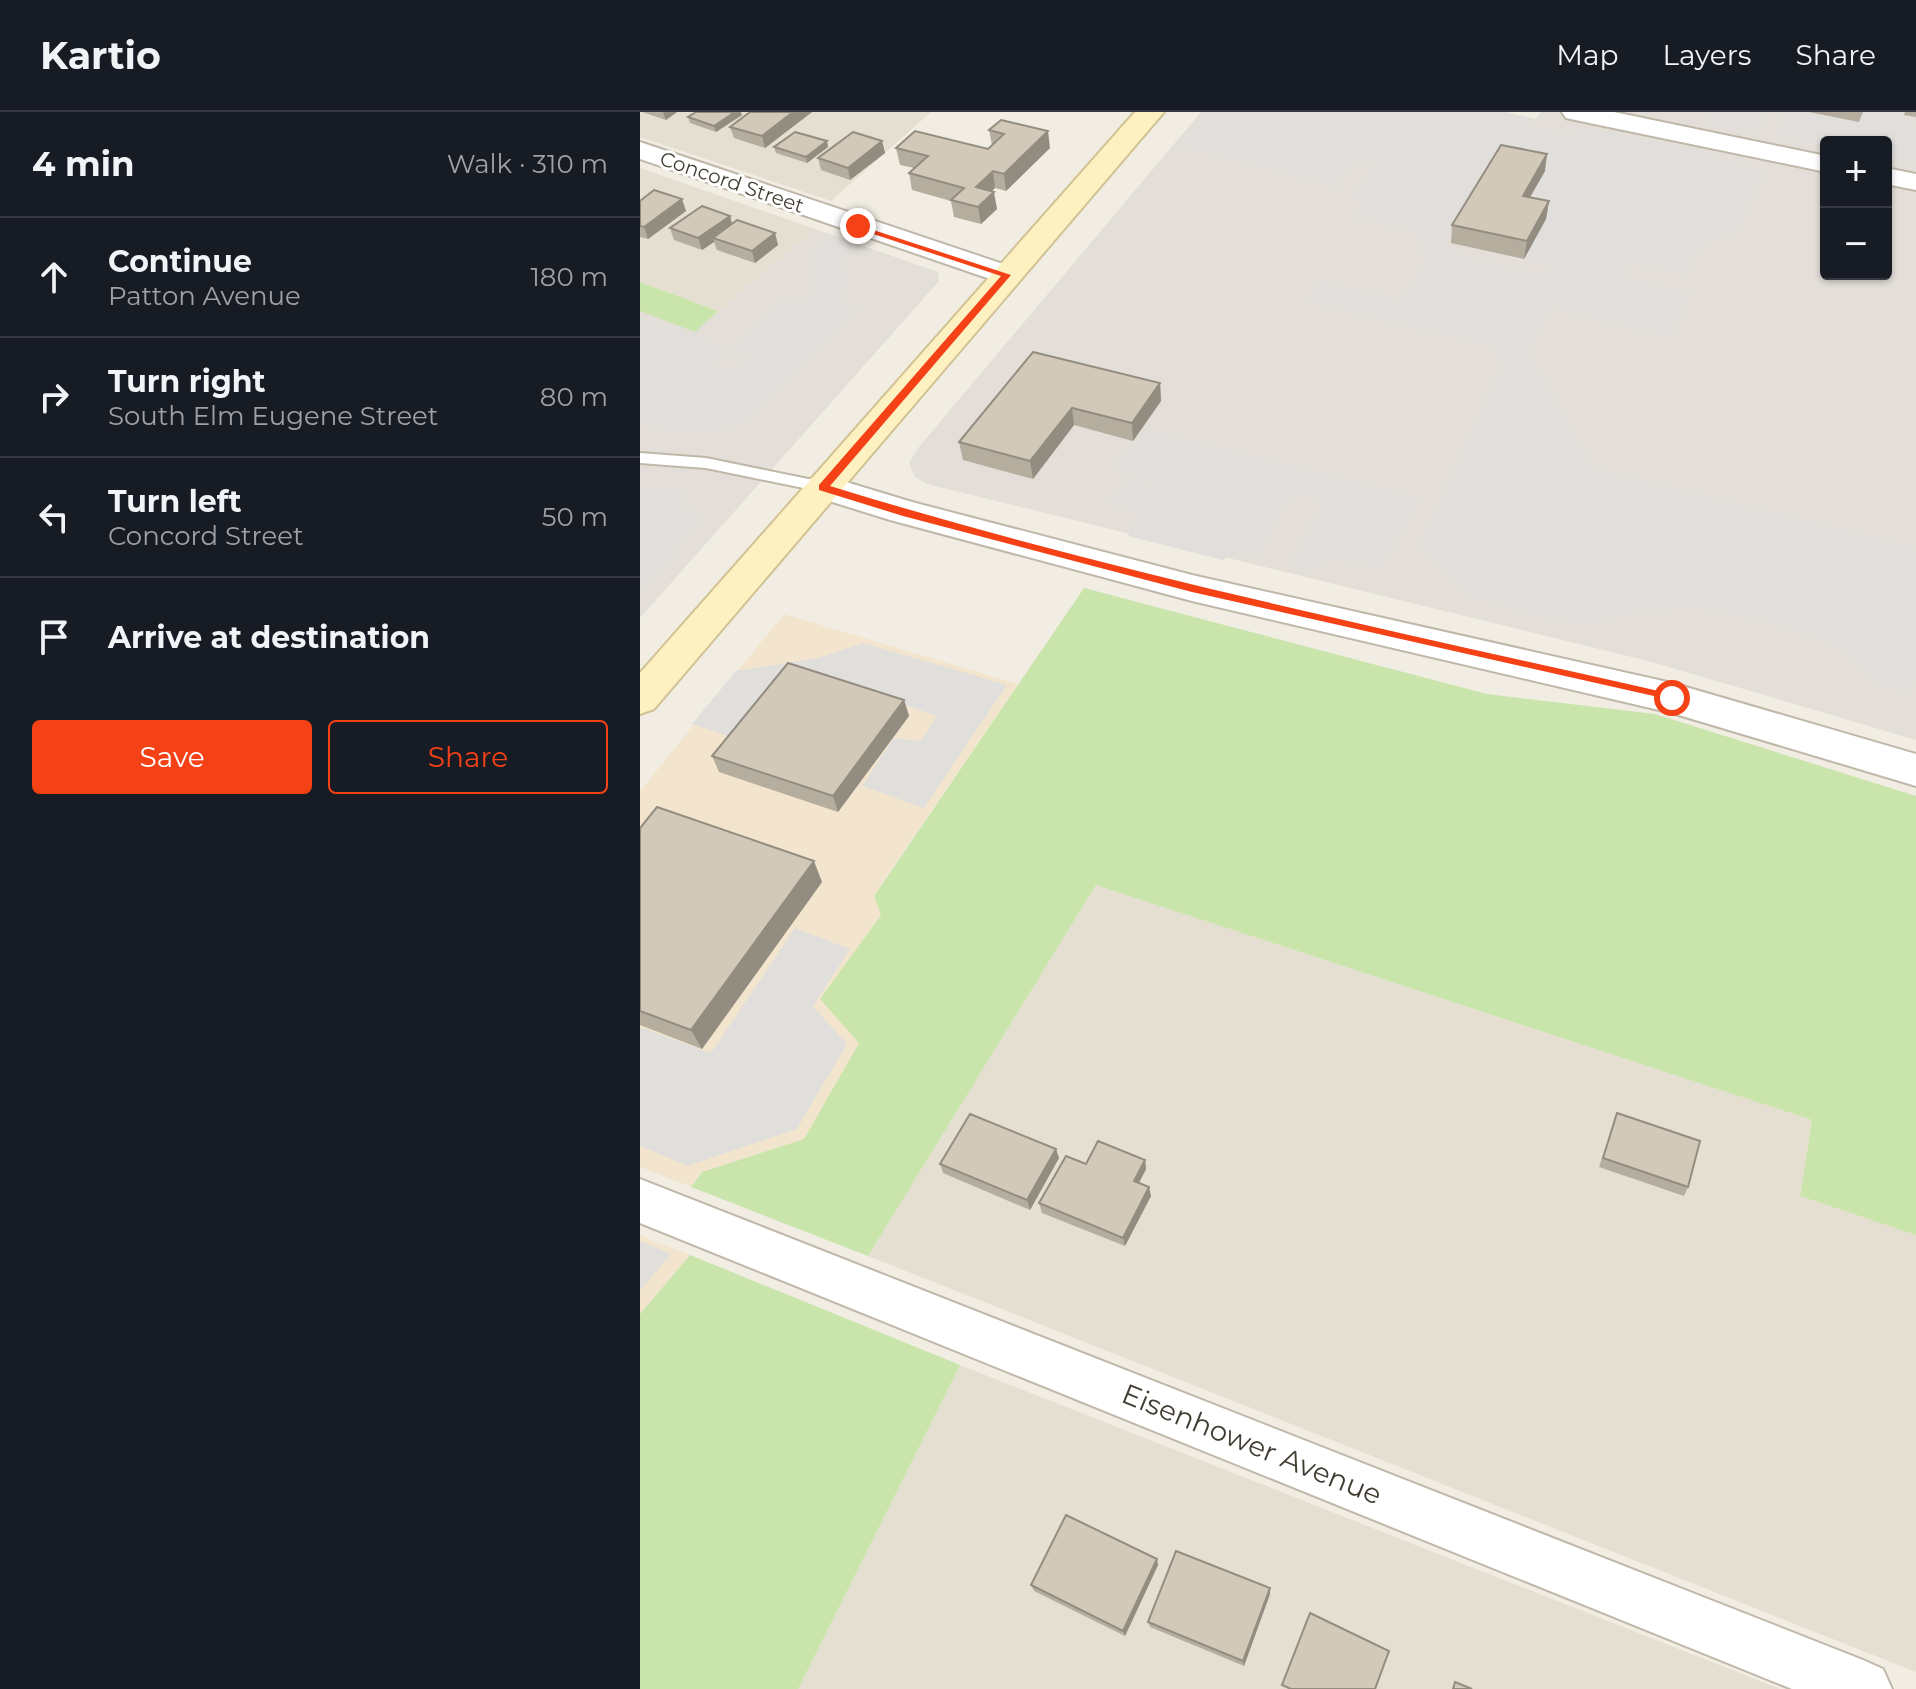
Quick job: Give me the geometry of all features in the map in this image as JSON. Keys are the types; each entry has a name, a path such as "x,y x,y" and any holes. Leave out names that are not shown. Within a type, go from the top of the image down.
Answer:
{"main road":[{"path":"640,699 1150,112"}],"street":[{"path":"1575,112 1820,163"},
{"name":"Concord Street","path":"640,150 1007,275"},
{"path":"1892,177 1916,182"},
{"path":"823,487 903,512 1192,588 1672,698 1916,770"},
{"name":"Eisenhower Avenue","path":"640,1201 1863,1689"}],"lane":[{"path":"640,458 706,463 823,487"}],"shaded area":[{"path":"640,112 931,112 831,201 640,137"},
{"path":"1201,112 1505,112 1536,119 1541,112 1916,112 1916,740 1652,662 927,484 915,477 909,463 918,448"},
{"path":"1207,112 1500,112 1533,119 1529,127 1574,136 1581,127 1714,155 1715,160 1763,170 1736,232 1706,240 1698,247 1685,273 1627,260 1618,277 1689,294 1669,336 1549,306 1527,353 1593,470 1916,549 1916,682 1905,690 1880,684 1837,645 1776,622 1692,606 1634,611 1591,623 1545,616 1474,596 1442,569 1422,542 1502,369 1496,346 1309,300 1321,283 1403,302 1427,263 1420,235 1411,229 1356,216 1364,202 1354,197 1376,163 1357,158 1336,185 1180,144","holes":["1491,162 1521,213 1524,259 1555,265 1554,271 1534,274 1463,258 1450,251 1444,241"]},
{"path":"1715,112 1764,112 1756,132 1710,123"},
{"path":"1785,112 1803,112 1855,122 1859,112 1902,112 1899,122 1916,125 1916,163 1892,159 1892,136 1820,136 1820,145 1776,136"},
{"path":"640,168 815,229 718,311 640,282"},
{"path":"815,229 938,272 939,281 640,618 640,311 695,331"},
{"path":"828,237 851,245 842,265 847,279 838,304 858,310 754,414 718,430 670,430 640,420 640,317 730,351 714,364 715,367 727,371 742,368 752,356 734,351 786,301 802,305 813,298 816,285 812,258"},
{"path":"1144,430 1418,499 1380,567 1332,558 1308,569 1291,566 1324,504 1318,498 1298,492 1290,495 1256,556 1232,554 1223,560 1128,536 1140,519 1139,513 1111,503 1127,480 1152,487 1158,483 1116,468"},
{"path":"640,490 687,492 678,509 704,516 640,589"},
{"path":"784,614 1018,684 874,895 881,915 820,999 860,1043 804,1139 702,1172 691,1187 640,1167 640,791"},
{"path":"863,643 1007,685 924,808 862,786 894,738 920,741 937,716 817,675 740,740 692,724 736,671 818,658"},
{"path":"1096,885 1812,1120 1800,1196 1916,1235 1916,1672 868,1256"},
{"path":"795,928 850,949 813,1006 847,1044 797,1129 688,1166 640,1146 640,1027 711,1053"},
{"path":"640,1235 690,1255 640,1314"},
{"path":"640,1241 671,1254 640,1291"},
{"path":"960,1365 1780,1689 798,1689"}],"green space":[{"path":"640,282 718,311 695,332 640,311"},
{"path":"1084,588 1487,694 1655,714 1916,796 1916,1235 1800,1196 1812,1120 1096,885 868,1256 691,1187 702,1172 804,1139 859,1043 820,999 881,915 874,896"},
{"path":"690,1255 960,1365 798,1689 640,1689 640,1314"}],"building":[{"path":"696,112 735,112 714,126 688,117"},
{"path":"750,112 793,112 762,136 730,127"},
{"path":"1001,120 1048,131 1004,174 993,171 976,187 994,192 978,207 951,200 964,188 909,173 928,156 896,148 915,131 988,149 1004,134 989,130"},
{"path":"795,132 827,141 806,157 774,147"},
{"path":"853,132 882,141 848,168 818,158"},
{"path":"1501,145 1547,154 1523,196 1549,201 1527,241 1452,225"},
{"path":"654,190 682,199 644,227 640,226 640,201"},
{"path":"702,206 730,216 698,238 670,228"},
{"path":"737,220 775,233 752,251 713,238"},
{"path":"1033,352 1160,383 1132,423 1072,408 1030,461 959,442"},
{"path":"788,663 904,700 833,796 712,756"},
{"path":"657,807 814,861 691,1030 640,1011 640,828"},
{"path":"1617,1113 1700,1141 1688,1187 1603,1158"},
{"path":"970,1114 1056,1149 1027,1200 940,1164"},
{"path":"1098,1141 1145,1160 1134,1181 1149,1187 1123,1238 1039,1203 1066,1156 1086,1164"},
{"path":"1066,1515 1157,1559 1123,1631 1031,1585"},
{"path":"1176,1551 1270,1588 1243,1661 1148,1622"},
{"path":"1310,1613 1389,1651 1375,1689 1291,1689 1282,1685"},
{"path":"1455,1682 1472,1689 1453,1689"}],"route":[{"path":"858,226 1007,275 823,487 903,512 1192,588 1672,698"}]}
